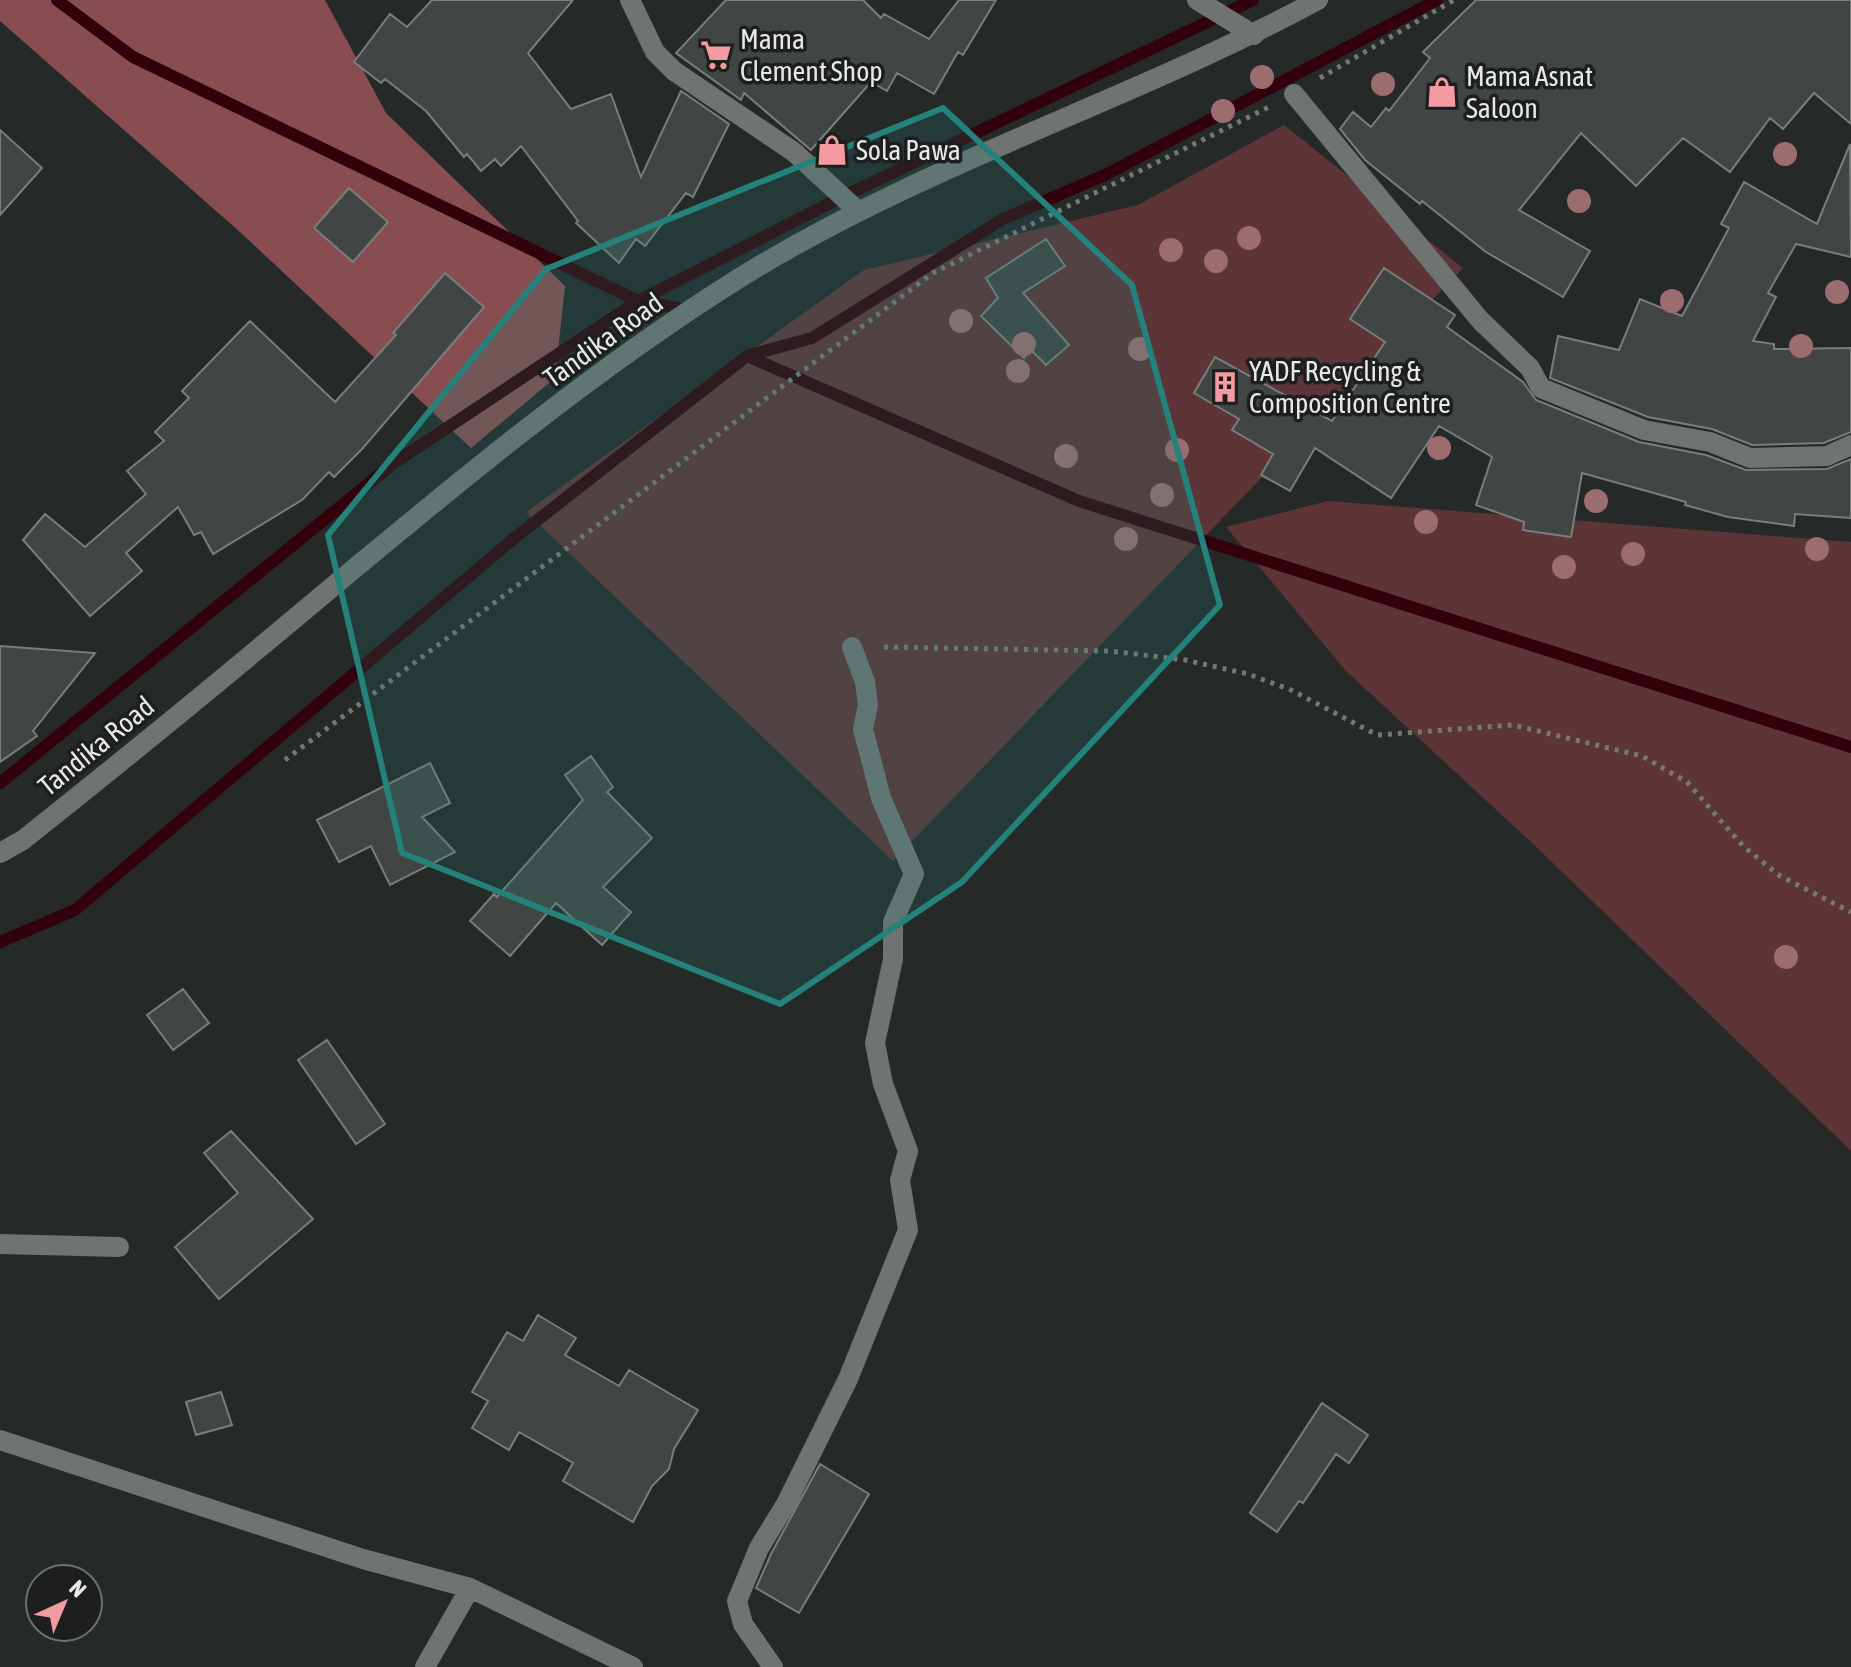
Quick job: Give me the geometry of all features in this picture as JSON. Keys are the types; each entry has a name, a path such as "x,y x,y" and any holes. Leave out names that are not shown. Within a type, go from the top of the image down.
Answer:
{"street":[{"path":"630,0 655,52 674,71 794,152 858,211"},
{"path":"1197,0 1254,35"},
{"name":"Tandika Road","path":"0,853 23,840 168,725 505,445 742,277 858,211 1254,35 1318,0"},
{"path":"1294,94 1480,320 1530,368 1541,388 1644,430 1710,442 1750,458 1827,456 1851,445"},
{"path":"773,1667 743,1624 737,1601 848,1379 908,1230 900,1180 907,1146 883,1084 875,1043 893,959 893,922 914,874 881,798 863,729 868,705 865,682 852,647"},
{"path":"0,1244 119,1247"},
{"path":"0,1440 363,1559 470,1588 633,1667"},
{"path":"425,1667 470,1588"}],"path":[{"path":"285,760 933,273 1294,94 1454,0"},
{"path":"852,647 1110,651 1185,660 1248,674 1291,690 1377,735 1513,725 1642,756 1687,782 1743,846 1780,876 1851,912"}],"highlighted area":[{"path":"943,108 1132,285 1220,605 962,882 780,1004 402,853 328,535 546,269"}],"shaded area":[{"path":"0,0 325,0 386,113 565,286 555,378 471,448 240,232 0,21"},
{"path":"1284,125 1463,268 893,861 526,512 864,270 1138,205"},
{"path":"1328,501 1851,542 1851,1151 1531,842 1345,670 1226,527"}],"building":[{"path":"432,0 573,0 528,53 571,109 611,94 641,177 681,91 729,124 693,197 686,193 645,246 636,239 619,263 576,223 578,221 521,146 501,166 495,159 481,171 467,154 464,157 426,111 385,79 381,83 354,62 390,14 407,27"},
{"path":"726,0 863,0 881,18 884,14 929,39 959,0 996,0 963,55 958,52 934,94 897,73 887,91 871,82 811,150 744,93 741,100 676,53"},
{"path":"1476,0 1851,0 1851,124 1814,93 1783,129 1770,118 1730,172 1683,138 1636,186 1581,133 1519,210 1590,251 1563,297 1486,252 1422,201 1420,204 1365,160 1340,129 1353,112 1371,127 1386,108 1389,111 1430,58 1423,52"},
{"path":"0,130 42,168 0,215"},
{"path":"1850,144 1851,257 1796,244 1768,293 1776,297 1753,341 1774,344 1774,349 1851,348 1851,432 1824,443 1752,445 1712,429 1648,417 1550,378 1558,336 1619,350 1640,299 1682,316 1729,228 1721,224 1744,182 1817,224"},
{"path":"349,188 388,222 353,262 314,228"},
{"path":"1046,239 1065,266 1023,293 1069,345 1046,365 1029,348 1024,358 981,316 998,298 986,278"},
{"path":"1384,268 1455,315 1447,327 1523,382 1536,400 1639,442 1706,455 1746,470 1827,469 1851,459 1851,518 1795,514 1794,526 1728,517 1582,473 1571,537 1523,530 1524,522 1476,505 1492,457 1439,426 1391,498 1315,448 1290,491 1261,475 1273,454 1232,430 1239,419 1194,393 1215,357 1332,421 1385,342 1350,319"},
{"path":"445,273 484,307 362,449 334,477 329,472 302,500 213,554 201,532 194,535 178,507 126,553 142,571 90,616 23,540 45,514 85,547 146,494 127,471 164,441 155,432 189,398 182,391 250,321 335,402 396,335 393,333"},
{"path":"0,646 95,653 33,731 37,736 0,762"},
{"path":"591,756 613,787 607,792 652,838 603,887 631,912 602,945 556,903 510,956 470,921 494,894 497,897 583,800 565,775"},
{"path":"430,763 450,803 422,817 455,852 390,885 371,846 339,862 317,820"},
{"path":"183,989 209,1023 173,1050 147,1015"},
{"path":"327,1040 385,1124 356,1144 298,1060"},
{"path":"231,1131 313,1219 219,1299 175,1247 238,1193 204,1153"},
{"path":"538,1315 576,1338 565,1355 619,1386 629,1370 698,1410 674,1449 669,1469 652,1486 633,1522 563,1481 573,1463 519,1432 509,1450 472,1428 488,1401 472,1392 507,1332 523,1341"},
{"path":"221,1392 232,1425 196,1435 186,1402"},
{"path":"1322,1403 1368,1435 1349,1463 1336,1454 1303,1503 1299,1501 1277,1532 1250,1513"},
{"path":"820,1464 869,1494 799,1613 756,1588"}],"waterway":[{"path":"57,0 133,57 638,301 678,308"},
{"path":"0,783 394,463 638,301 842,197 1253,0"},
{"path":"0,942 75,910 512,540 747,356 812,338 1003,219 1107,174 1437,0"},
{"path":"747,356 1079,501 1851,747"}],"place":[{"name":"Mama Clement Shop","path":"716,55"},
{"name":"Mama Asnat Saloon","path":"1442,92"},
{"name":"Sola Pawa","path":"832,150"},
{"name":"YADF Recycling & Composition Centre","path":"1225,387"}]}
